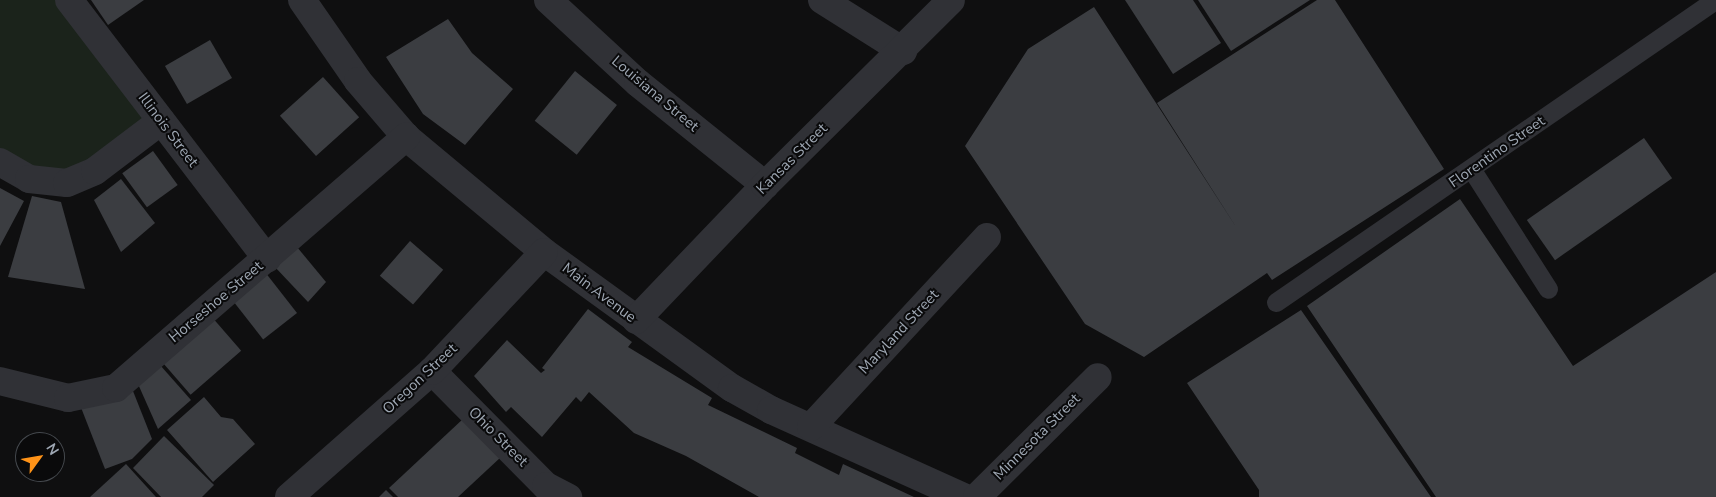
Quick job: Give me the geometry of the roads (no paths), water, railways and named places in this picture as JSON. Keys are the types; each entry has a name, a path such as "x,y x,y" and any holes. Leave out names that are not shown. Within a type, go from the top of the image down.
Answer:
{"street":[{"name":"Illinois Street","path":"69,0 267,259"},
{"name":"Main Avenue","path":"302,0 358,81 406,137 544,252 732,388 771,410 964,497"},
{"name":"Louisiana Street","path":"548,0 638,82 765,185"},
{"path":"822,0 903,51"},
{"name":"Kansas Street","path":"636,320 765,185 903,51 951,0"},
{"path":"0,162 29,179 66,183 95,171 161,121"},
{"name":"Horseshoe Street","path":"0,381 68,398 116,388 406,137"},
{"name":"Maryland Street","path":"811,427 987,237"},
{"name":"Oregon Street","path":"289,497 432,371 544,252"},
{"name":"Ohio Street","path":"432,371 549,493"},
{"name":"Minnesota Street","path":"976,497 1098,377"}],"lane":[{"name":"Florentino Street","path":"1276,302 1472,170 1715,0"},
{"path":"1472,170 1548,289"}]}
